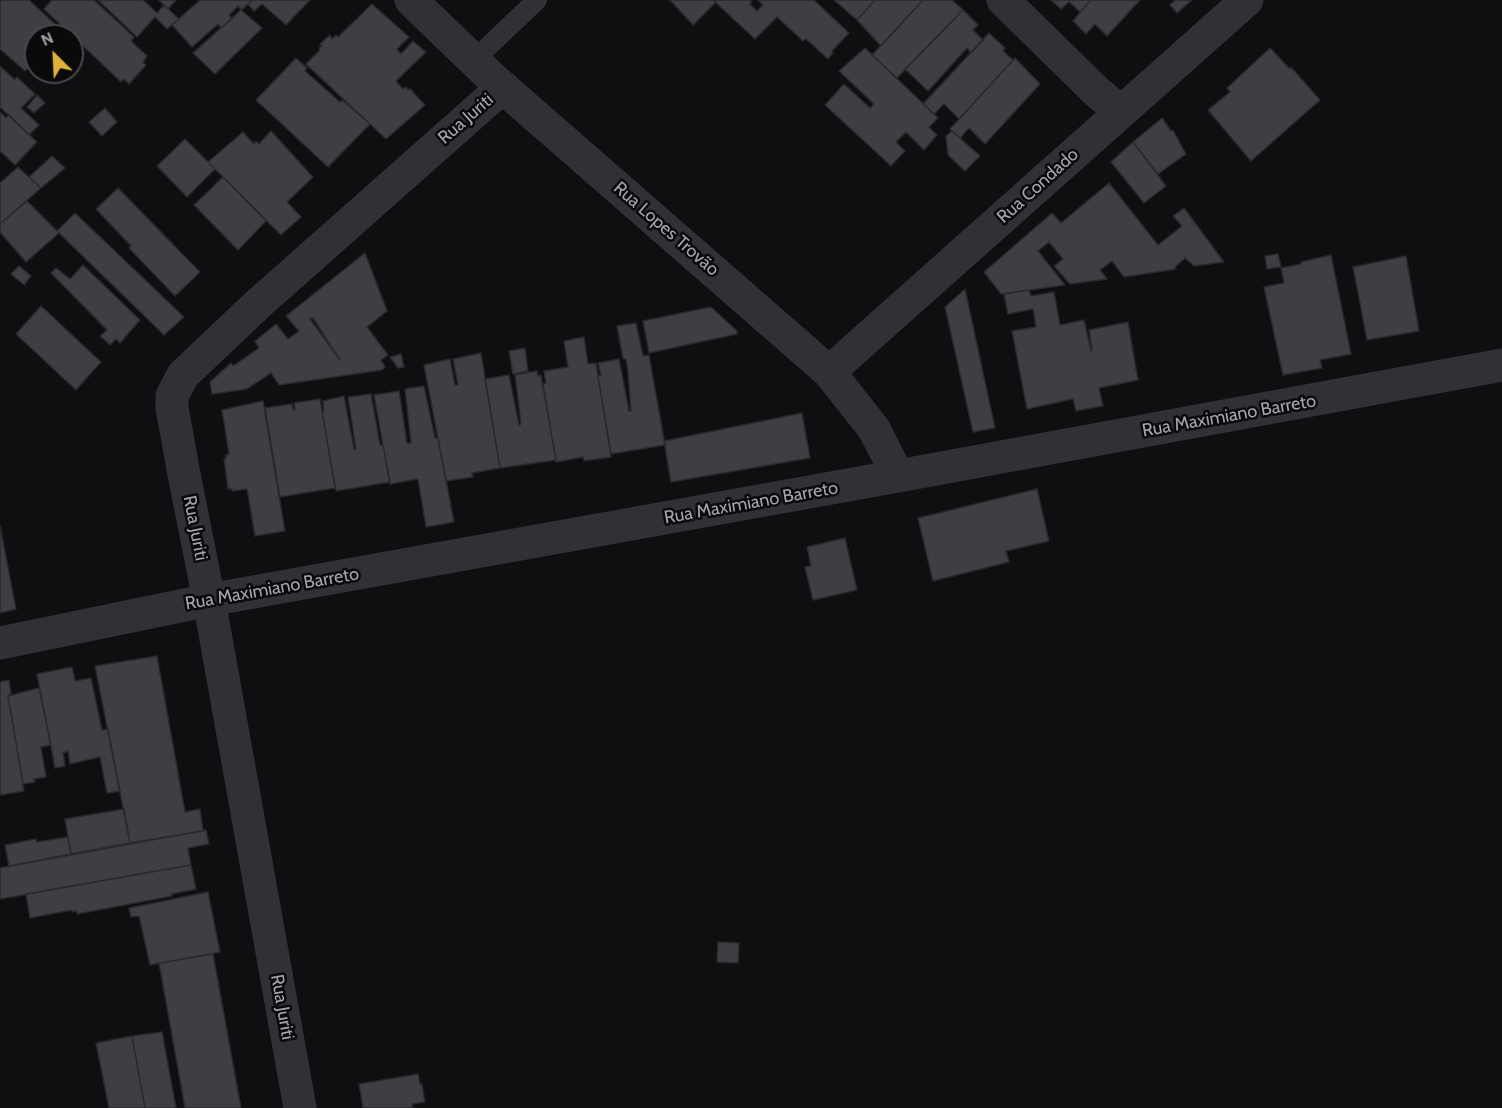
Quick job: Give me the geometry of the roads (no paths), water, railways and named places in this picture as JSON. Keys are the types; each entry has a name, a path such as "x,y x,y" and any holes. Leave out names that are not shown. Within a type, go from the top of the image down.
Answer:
{"street":[{"name":"Rua Lopes Trovão","path":"411,0 503,87 829,372 874,429 898,476"},
{"path":"1004,0 1097,92 1121,112"},
{"name":"Rua Condado","path":"829,372 1247,0"},
{"name":"Rua Juriti","path":"300,1108 209,600 172,408 172,396 183,375 258,304 503,87"},
{"name":"Rua Maximiano Barreto","path":"0,643 209,600 1502,365"}],"lane":[{"path":"474,60 537,0"}]}
